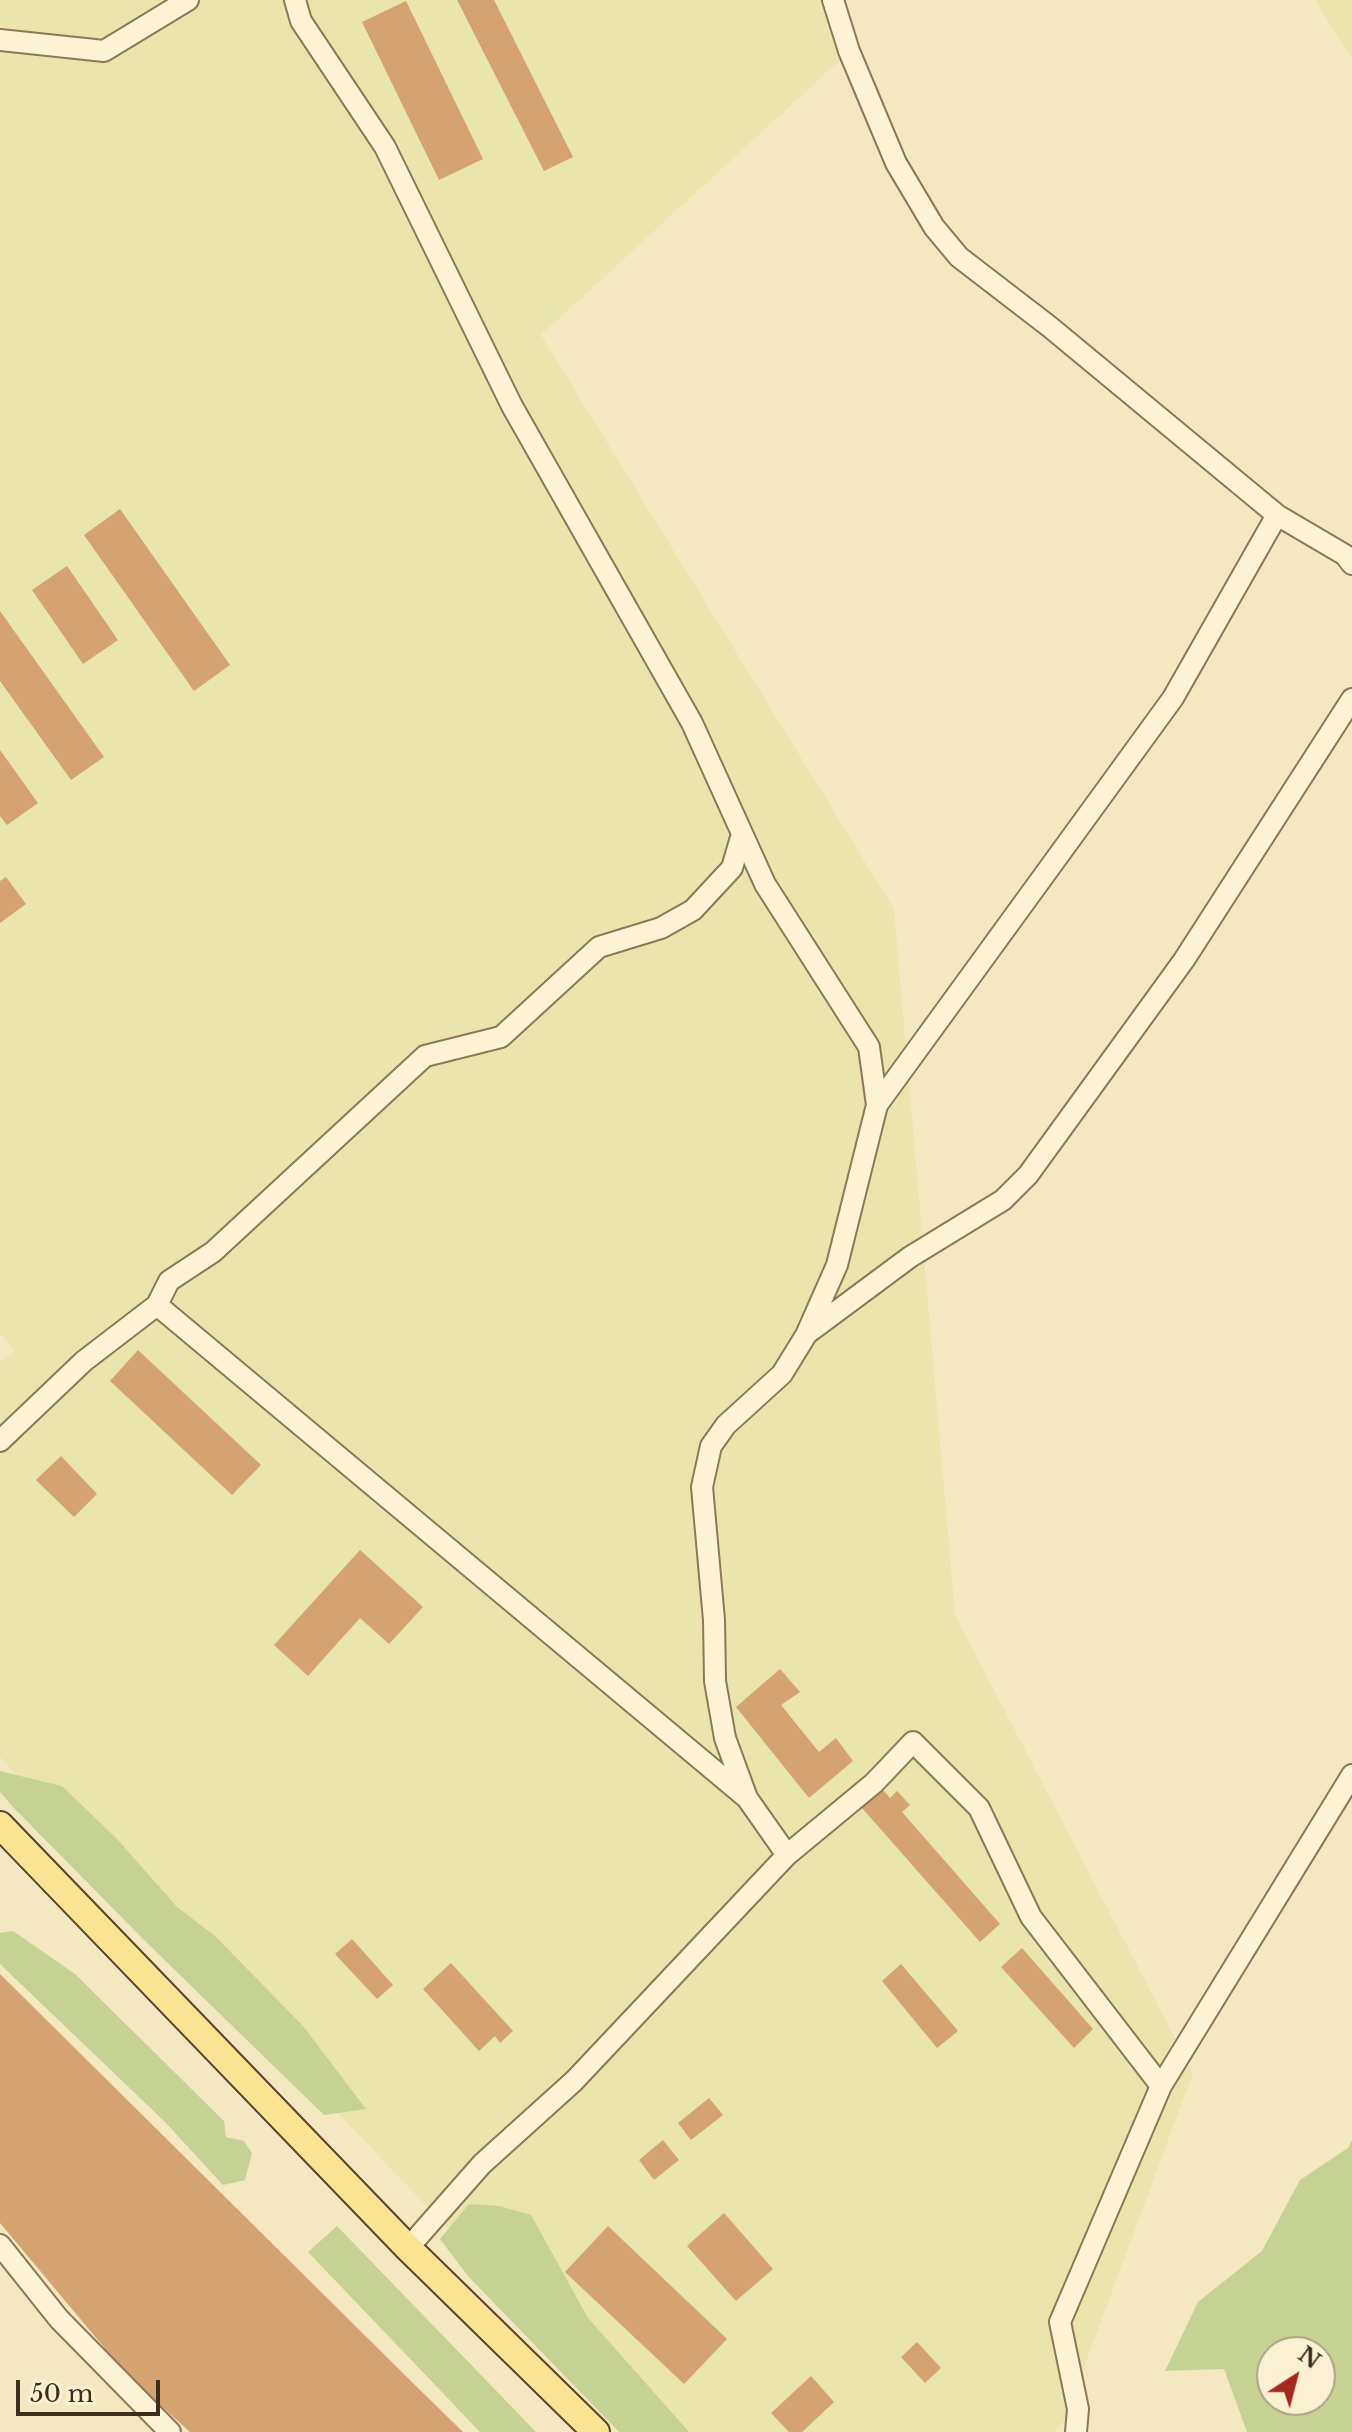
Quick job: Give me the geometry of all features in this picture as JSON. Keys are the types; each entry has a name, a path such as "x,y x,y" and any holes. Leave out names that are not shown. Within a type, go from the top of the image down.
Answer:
{"main road":[{"path":"0,1825 408,2248 596,2432"}],"street":[{"path":"0,40 104,51 188,0"},
{"path":"295,0 301,21 385,147 512,406 692,723 765,884 869,1047 877,1105 837,1265 806,1335 782,1374 726,1425 711,1446 702,1487 714,1620 715,1681 725,1738 747,1798 787,1855"},
{"path":"833,0 849,51 896,163 934,227 959,257 1050,327 1277,515 1345,555 1352,564"},
{"path":"877,1105 1173,698 1277,515"},
{"path":"806,1335 910,1257 1003,1200 1028,1175 1184,960 1352,699"},
{"path":"0,1441 84,1361 157,1305 169,1281 213,1252 425,1056 501,1037 599,947 661,928 693,910 732,868 742,834"},
{"path":"157,1305 747,1798"},
{"path":"408,2248 482,2164 574,2081 787,1855 874,1783 913,1742 979,1808 1031,1917 1161,2086"},
{"path":"1076,2432 1078,2409 1060,2322 1161,2086 1352,1775"},
{"path":"0,2245 59,2319 170,2432"}],"shaded area":[{"path":"0,0 821,0 840,60 541,335 894,909 955,1615 1193,2073 1064,2421 1054,2432 641,2432 0,1757 0,1362 14,1350 0,1333"},
{"path":"1315,0 1352,0 1352,59"}],"green space":[{"path":"0,1771 62,1786 118,1840 177,1907 215,1936 303,2026 366,2109 324,2115 13,1807 0,1792"},
{"path":"13,1931 75,1974 224,2121 226,2137 244,2141 252,2153 245,2180 223,2185 165,2122 0,1964 0,1933"},
{"path":"1352,2140 1352,2432 1247,2432 1224,2369 1165,2371 1198,2302 1262,2251 1300,2180 1348,2148"},
{"path":"469,2204 499,2206 531,2215 588,2318 689,2432 619,2432 468,2276 440,2239"},
{"path":"337,2226 536,2432 480,2432 308,2252"}],"building":[{"path":"457,0 494,0 573,157 544,171"},
{"path":"406,1 483,159 439,180 362,22"},
{"path":"120,509 230,665 194,691 84,535"},
{"path":"67,566 118,640 83,664 32,590"},
{"path":"0,611 104,757 71,780 0,681"},
{"path":"0,750 38,803 7,825 0,816"},
{"path":"6,877 26,904 0,923 0,881"},
{"path":"138,1350 261,1465 232,1495 110,1381"},
{"path":"61,1456 97,1494 74,1517 36,1480"},
{"path":"360,1550 423,1607 389,1644 360,1618 308,1676 274,1645"},
{"path":"780,1669 800,1692 781,1705 819,1752 836,1738 853,1761 809,1798 736,1707"},
{"path":"883,1790 890,1798 897,1791 910,1805 902,1812 1000,1924 980,1942 862,1808"},
{"path":"352,1939 393,1985 377,1999 335,1954"},
{"path":"1022,1948 1093,2029 1074,2048 1001,1967"},
{"path":"451,1963 513,2031 500,2043 495,2036 479,2051 423,1989"},
{"path":"901,1964 958,2031 937,2048 882,1981"},
{"path":"0,1974 463,2432 190,2432 128,2376 0,2223"},
{"path":"709,2098 723,2115 691,2140 678,2123"},
{"path":"663,2140 679,2160 654,2180 639,2160"},
{"path":"724,2213 773,2269 736,2301 687,2246"},
{"path":"608,2226 727,2339 684,2384 565,2272"},
{"path":"917,2342 941,2368 925,2383 901,2357"},
{"path":"811,2376 834,2402 802,2432 789,2432 771,2413"}]}
